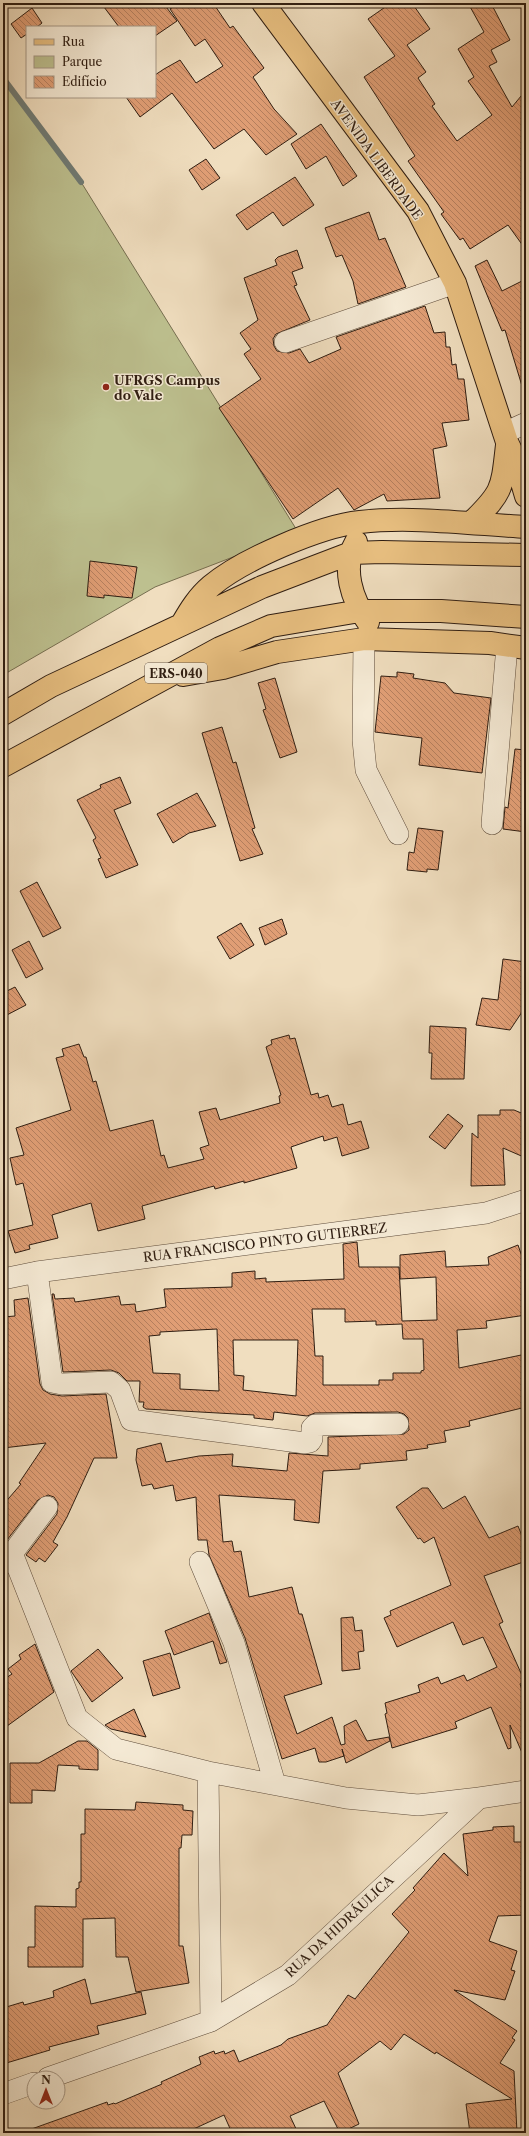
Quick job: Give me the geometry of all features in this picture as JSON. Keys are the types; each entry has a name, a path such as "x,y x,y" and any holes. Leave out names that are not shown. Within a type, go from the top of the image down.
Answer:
{"main road":[{"name":"AVENIDA LIBERDADE","path":"262,3 418,211 455,283 506,437 515,459 526,496"},
{"name":"AVENIDA LIBERDADE","path":"471,523 497,497 503,482 506,437"},
{"path":"384,520 373,525 361,536 350,553 350,580 360,611 368,622 395,639"},
{"path":"182,624 194,603 212,585 251,560 278,548 337,526 384,520 471,523 526,528"},
{"name":"ERS-040","path":"3,714 51,686 182,624 282,579 350,553 382,552 526,555"},
{"name":"ERS-040","path":"3,766 74,726 220,648 271,626 360,611 441,611 526,619"},
{"path":"166,678 223,668 277,652 364,639 395,639 508,645 518,628 526,619"}],"street":[{"path":"286,342 455,283"},
{"path":"506,437 526,423"},
{"path":"364,639 363,740 366,770 398,834"},
{"path":"492,824 508,645"},
{"name":"RUA FRANCISCO PINTO GUTIERREZ","path":"3,1279 37,1272 486,1213 526,1200"},
{"path":"37,1272 52,1382 62,1384 111,1382 120,1390 131,1420 305,1443 310,1442 312,1439 312,1428 316,1425 398,1424"},
{"path":"48,1507 8,1559 78,1718 116,1749 208,1772 346,1798 418,1805 526,1791"},
{"path":"200,1562 234,1644 275,1784"},
{"path":"208,1772 212,2021"},
{"name":"RUA DA HIDRÁULICA","path":"66,2072 212,2021 288,1975 479,1798"},
{"path":"3,2094 26,2086"}],"green space":[{"name":"UFRGS Campus do Vale","path":"3,78 81,182 298,532 155,587 3,675"}],"building":[{"path":"101,3 163,3 177,21 156,35 156,26 118,26"},
{"path":"179,3 213,3 230,28 233,26 264,68 253,77 274,109 297,134 266,155 244,129 214,149 172,93 140,117 127,98 156,98 156,74 164,69 180,60 196,83 223,66 205,39 195,46 170,9"},
{"path":"391,3 412,3 430,29 407,45 426,72 418,78 435,104 432,106 457,141 492,115 468,81 474,77 458,49 484,32 468,3 489,3 494,9 510,40 491,50 497,62 489,66 512,107 526,90 526,250 508,225 470,249 463,238 460,240 441,214 444,212 408,161 415,156 364,77 395,56 368,19"},
{"path":"32,8 42,23 38,26 26,26 26,35 21,38 11,24"},
{"path":"321,124 357,176 343,186 326,156 306,169 291,144"},
{"path":"206,159 220,178 202,190 189,170"},
{"path":"295,177 314,205 283,226 273,212 247,230 236,215"},
{"path":"369,212 379,240 385,238 406,287 358,304 353,281 342,255 336,257 325,228"},
{"path":"297,250 303,268 292,272 297,285 294,286 310,320 276,334 273,339 274,346 277,351 289,353 300,349 309,363 341,349 336,337 425,306 434,333 445,332 446,347 450,347 452,365 456,364 458,379 464,379 469,420 442,423 447,446 433,449 440,498 387,501 384,494 354,510 338,488 293,519 219,408 261,379 244,354 251,349 240,333 258,320 244,278 277,265 275,260 278,257"},
{"path":"487,260 502,291 526,279 526,385 522,386 505,330 502,331 475,266"},
{"path":"90,561 137,567 132,598 104,595 104,598 87,596"},
{"path":"397,672 414,674 413,678 445,683 454,693 491,698 482,773 419,765 422,738 375,732 381,676 397,677"},
{"path":"275,678 297,752 280,758 263,710 266,709 258,683"},
{"path":"222,727 233,763 236,762 255,828 252,829 263,854 240,861 202,733"},
{"path":"515,749 526,750 526,832 503,829 505,807 508,808"},
{"path":"120,777 131,803 114,810 138,865 106,878 98,859 101,858 93,840 96,838 77,800 101,788 100,785"},
{"path":"197,793 216,826 189,833 173,843 157,814"},
{"path":"418,828 443,831 438,870 427,869 427,872 407,870 409,852 414,853"},
{"path":"37,882 61,928 43,937 20,891"},
{"path":"282,919 287,934 265,945 259,928"},
{"path":"241,923 254,945 230,959 217,937"},
{"path":"29,941 43,969 26,978 12,950"},
{"path":"503,959 526,962 526,1006 510,1030 476,1025 482,998 498,1000"},
{"path":"15,987 26,1005 3,1017 3,993"},
{"path":"430,1026 466,1028 464,1079 431,1079 432,1053 429,1053"},
{"path":"289,1035 290,1039 295,1038 311,1095 318,1093 319,1098 328,1095 332,1107 343,1104 348,1125 361,1121 369,1148 342,1156 337,1137 324,1141 323,1136 291,1147 297,1168 244,1183 244,1181 215,1189 214,1186 142,1206 145,1219 98,1231 91,1203 52,1215 58,1238 29,1245 30,1249 15,1253 8,1231 33,1225 23,1183 16,1185 10,1158 24,1155 16,1128 71,1110 56,1058 64,1056 62,1049 79,1044 84,1057 86,1057 93,1082 96,1081 110,1131 153,1120 161,1156 164,1155 168,1168 204,1159 200,1148 209,1145 199,1112 216,1108 220,1120 280,1103 279,1096 281,1095 266,1047 272,1044 271,1040"},
{"path":"500,1110 514,1110 526,1115 526,1158 503,1148 505,1185 471,1186 472,1133 478,1138 478,1115 500,1115"},
{"path":"448,1114 463,1126 445,1149 429,1137"},
{"path":"357,1242 359,1267 399,1267 402,1321 437,1320 436,1277 400,1279 400,1255 445,1251 446,1267 489,1265 488,1257 518,1245 526,1268 526,1315 486,1321 487,1328 457,1330 459,1368 526,1354 526,1407 469,1421 470,1426 444,1431 446,1442 427,1445 428,1448 406,1451 407,1460 360,1464 360,1469 323,1471 319,1523 294,1520 295,1500 219,1495 223,1542 232,1541 234,1552 241,1551 249,1597 292,1587 299,1614 302,1614 322,1684 284,1696 297,1734 332,1717 341,1745 345,1744 344,1726 356,1720 367,1741 389,1737 390,1741 346,1763 344,1756 326,1762 319,1762 315,1748 282,1759 245,1638 209,1555 207,1540 198,1540 196,1497 176,1501 173,1485 154,1489 152,1484 142,1486 136,1460 137,1449 161,1443 166,1462 199,1456 233,1454 232,1466 287,1471 289,1453 328,1456 328,1437 404,1434 409,1430 408,1418 404,1414 398,1412 315,1413 307,1416 274,1412 273,1420 254,1418 254,1415 146,1409 143,1407 144,1402 139,1402 140,1381 127,1381 119,1373 111,1370 63,1372 52,1294 54,1294 55,1299 74,1298 75,1302 119,1296 121,1305 135,1304 136,1312 166,1307 164,1289 232,1287 232,1273 255,1271 255,1279 266,1278 266,1282 344,1279 343,1244","holes":["312,1309 345,1309 345,1322 376,1321 376,1325 402,1324 403,1339 423,1339 424,1370 421,1371 421,1373 393,1373 393,1380 379,1380 379,1385 323,1385 323,1356 315,1356","217,1329 219,1391 180,1389 180,1374 153,1373 149,1336 160,1335 160,1332","233,1340 298,1340 296,1396 243,1390 244,1376 234,1375"]},
{"path":"28,1298 40,1384 43,1390 50,1394 62,1396 106,1394 117,1458 94,1458 67,1517 53,1542 58,1545 45,1562 39,1558 36,1562 26,1555 57,1514 58,1503 54,1497 48,1495 38,1500 7,1540 3,1538 3,1505 21,1484 19,1483 46,1443 3,1448 3,1317 15,1316 14,1300"},
{"path":"422,1488 428,1488 443,1509 465,1496 489,1538 518,1526 526,1546 526,1561 484,1576 503,1622 499,1624 525,1682 520,1684 526,1702 526,1762 510,1725 511,1748 508,1749 491,1707 455,1722 457,1728 392,1748 385,1714 387,1713 385,1703 420,1692 418,1685 438,1677 441,1684 464,1675 467,1681 497,1667 483,1637 463,1645 453,1622 397,1647 384,1618 391,1615 390,1611 451,1585 434,1537 424,1543 420,1538 418,1539 396,1507"},
{"path":"209,1613 227,1662 220,1664 213,1641 174,1655 165,1631"},
{"path":"353,1617 355,1631 362,1630 364,1651 358,1652 360,1669 342,1671 341,1618"},
{"path":"35,1644 54,1692 3,1729 3,1680 12,1674 8,1669 21,1659 19,1655"},
{"path":"98,1649 123,1678 92,1702 71,1671"},
{"path":"170,1653 180,1688 153,1696 143,1661"},
{"path":"134,1709 146,1737 111,1729 105,1725"},
{"path":"78,1741 87,1741 98,1750 98,1770 79,1769 79,1766 58,1765 55,1791 32,1790 32,1803 10,1803 10,1763 39,1763"},
{"path":"136,1802 183,1805 183,1810 193,1811 192,1835 182,1835 181,1848 179,1848 179,1946 183,1946 189,1983 136,1992 128,1957 116,1957 115,1918 83,1919 83,1967 28,1967 28,1947 35,1947 35,1906 76,1907 76,1889 79,1888 79,1882 81,1882 81,1834 85,1834 85,1809 135,1810"},
{"path":"514,1826 514,1842 525,1842 526,1915 498,1916 489,1941 517,1951 511,1970 515,1971 505,2000 454,1990 517,2031 512,2038 515,2040 500,2063 514,2071 517,2133 470,2133 466,2104 512,2099 404,2034 391,2050 380,2041 338,2073 359,2124 340,2133 324,2101 290,2116 298,2133 232,2133 224,2115 185,2133 27,2133 26,2131 107,2102 108,2105 115,2104 162,2084 161,2082 201,2064 199,2057 214,2051 215,2054 224,2051 225,2054 234,2050 239,2062 281,2045 288,2039 327,2025 348,1995 355,1999 409,1932 392,1914 415,1890 413,1888 444,1853 468,1876 463,1834 493,1830 493,1827"},
{"path":"85,1979 91,2004 141,1992 146,2014 97,2026 99,2034 49,2047 50,2050 3,2064 3,2008 23,2002 24,2005 54,1997 53,1991"}],"waterway":[{"path":"3,78 81,182"}],"place":[{"name":"UFRGS Campus do Vale","path":"106,387"}]}
